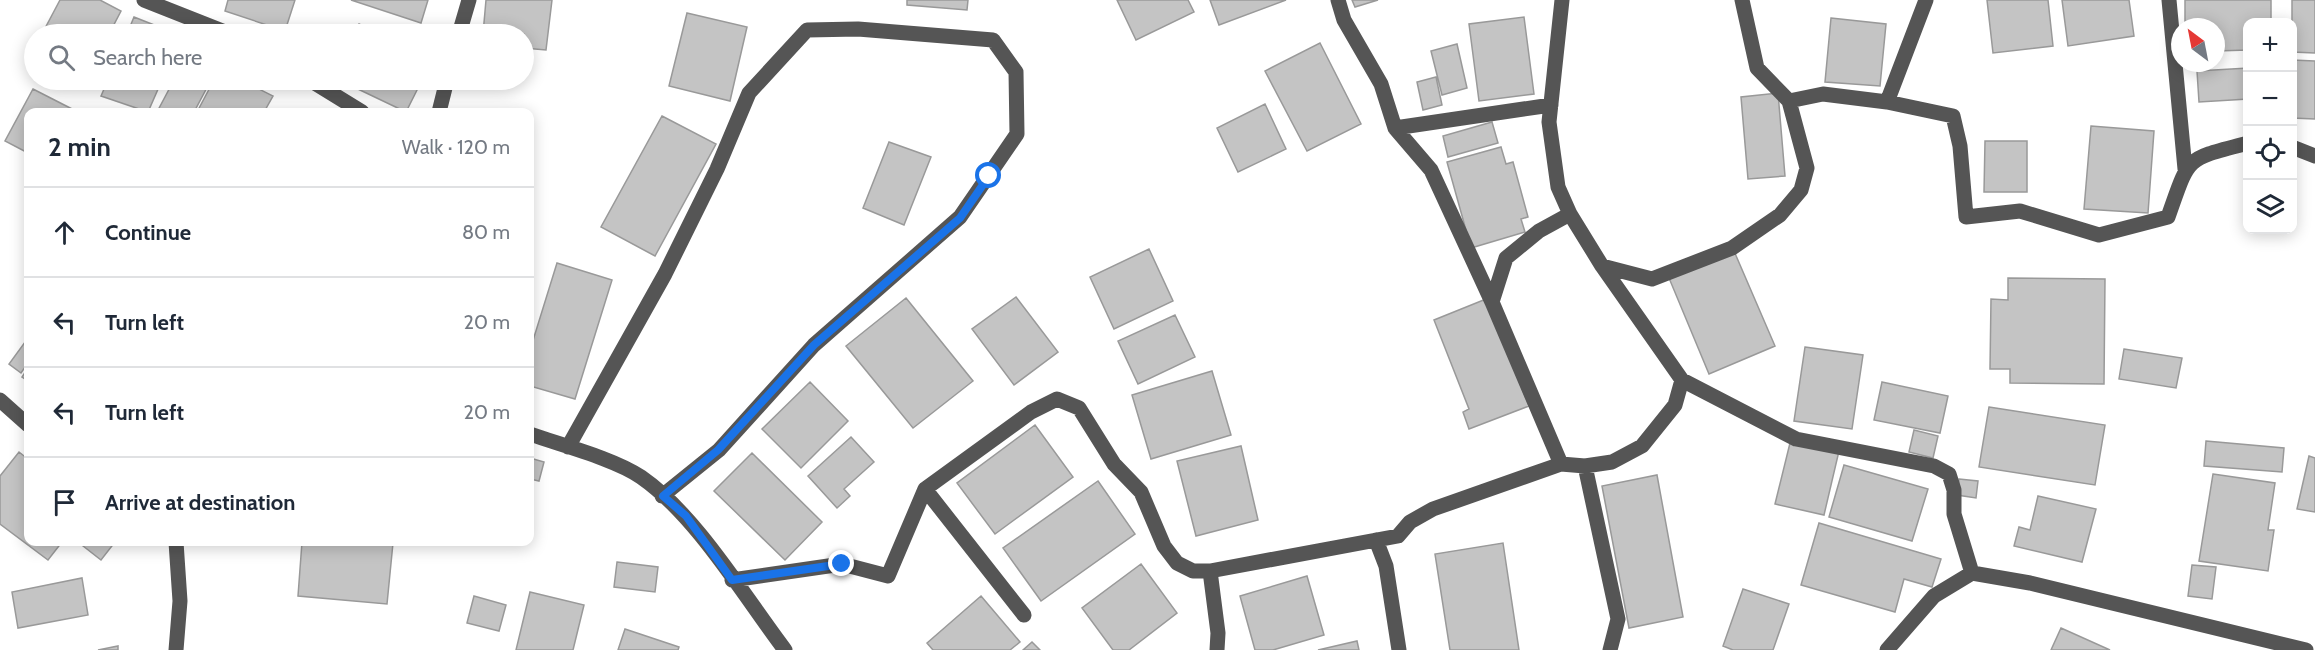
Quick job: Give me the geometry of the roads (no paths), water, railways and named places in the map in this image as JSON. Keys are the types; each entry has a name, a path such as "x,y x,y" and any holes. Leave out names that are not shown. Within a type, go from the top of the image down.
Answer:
{"street":[{"path":"144,0 205,24"},
{"path":"462,24 469,0"},
{"path":"1338,0 1344,20 1381,84 1395,128 1431,170 1492,303 1561,464"},
{"path":"1562,0 1549,122 1558,187 1570,214 1602,266 1682,380 1796,439 1934,466 1949,474 1954,490 1954,514 1972,573"},
{"path":"1602,266 1652,279 1732,248 1780,215 1801,190 1807,168 1789,101 1757,68 1742,0"},
{"path":"1887,102 1926,0"},
{"path":"1789,101 1823,94 1887,102 1953,116 1960,146 1966,217 2020,211 2099,235 2168,217 2185,169 2169,0"},
{"path":"568,447 665,274 717,169 748,93 807,30 858,28 993,40 1016,72 1017,134 960,218 814,345 718,450 663,496"},
{"path":"326,90 356,108"},
{"path":"440,108 444,90"},
{"path":"1395,128 1551,105"},
{"path":"2185,169 2198,156 2243,145"},
{"path":"2297,149 2315,156"},
{"path":"1492,303 1506,258 1539,231 1570,214"},
{"path":"732,580 842,564 888,576 925,489 1030,412 1057,399 1079,408 1114,464 1141,492 1164,546 1177,563 1193,571 1210,571 1398,536 1410,522 1432,509 1561,464 1585,466 1612,462 1642,446 1675,405 1682,380"},
{"path":"0,400 24,421"},
{"path":"534,436 568,447 640,477 663,496 686,516 785,650"},
{"path":"1585,466 1618,619 1610,650"},
{"path":"925,489 1024,615"},
{"path":"1376,540 1386,566 1400,650"},
{"path":"176,546 180,601 176,650"},
{"path":"1210,571 1218,633 1217,650"},
{"path":"1887,650 1934,596 1972,573 2030,583 2306,650"}]}
